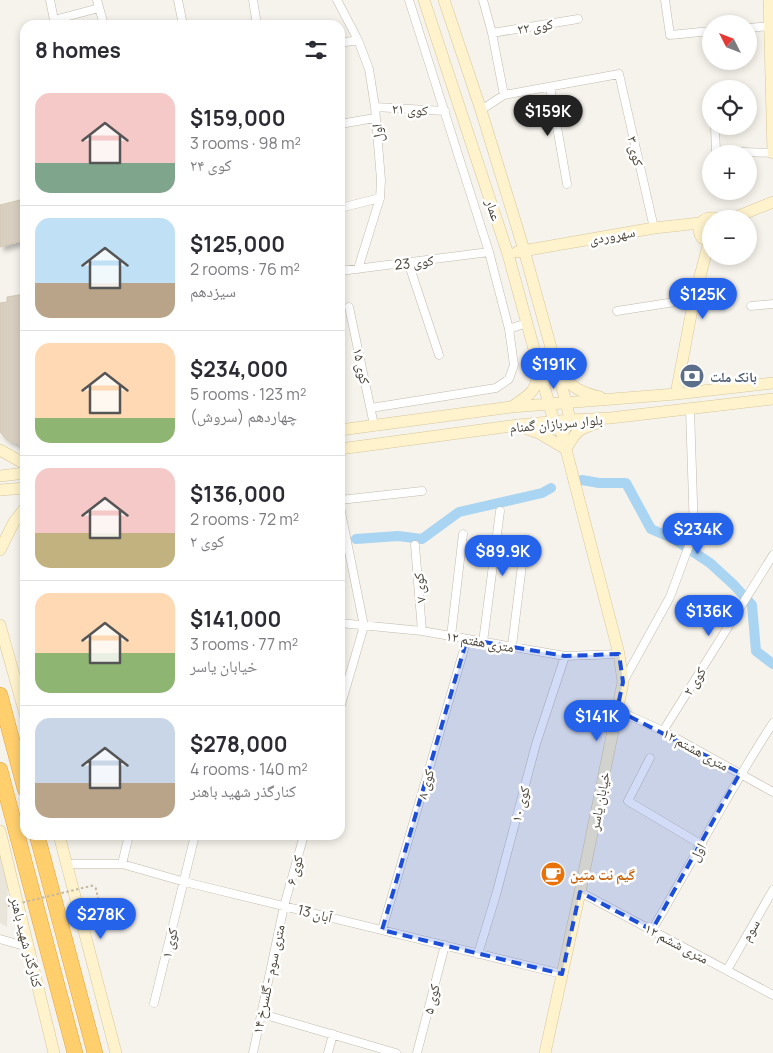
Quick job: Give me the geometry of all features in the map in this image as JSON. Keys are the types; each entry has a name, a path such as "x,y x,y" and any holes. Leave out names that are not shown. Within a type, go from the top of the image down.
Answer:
{"highway":[{"path":"0,695 20,770"},
{"path":"0,770 75,1053"},
{"path":"38,840 95,1053"},
{"path":"89,1029 100,1053"}],"street":[{"path":"50,0 54,20"},
{"path":"178,0 182,20"},
{"path":"252,0 256,20"},
{"name":"اول","path":"337,0 358,40 369,69 375,107 381,180 380,198 358,269"},
{"path":"371,408 496,388 509,379 514,365 508,328 489,252 409,0"},
{"name":"عمار","path":"424,0 508,254 551,404 554,422"},
{"name":"عمار","path":"444,0 481,110 524,250 570,420"},
{"path":"483,0 492,33 504,95"},
{"path":"665,0 670,35 702,32"},
{"path":"715,135 716,151 773,153 769,0"},
{"path":"59,20 98,4 103,20"},
{"name":"کوی ۲۲","path":"492,33 578,19"},
{"path":"758,27 769,26"},
{"path":"345,42 358,40"},
{"name":"کوی ۳","path":"550,87 619,74 654,228"},
{"path":"481,110 504,95 550,87 567,184"},
{"name":"کوی ۲۱","path":"375,107 445,111"},
{"path":"345,123 375,118"},
{"path":"345,207 380,198"},
{"path":"753,210 773,202"},
{"path":"700,223 699,231 702,236"},
{"name":"سهروردی","path":"508,254 654,228 700,223"},
{"name":"کوی 23","path":"345,271 489,252"},
{"path":"408,262 439,355"},
{"path":"676,394 694,299 704,265"},
{"path":"617,311 694,299"},
{"path":"751,306 773,304"},
{"name":"کوی ۱۵","path":"349,308 374,425"},
{"path":"508,328 527,324"},
{"path":"556,366 568,382 579,391 608,400"},
{"path":"511,407 528,396 536,387 540,369"},
{"name":"بلوار سربازان گمنام","path":"345,429 511,407 676,394 773,383"},
{"name":"بلوار سربازان گمنام","path":"345,448 518,425 690,410 773,398"},
{"path":"623,682 670,597 694,532 690,410"},
{"path":"518,425 539,433 566,449 573,435 581,428 610,418"},
{"path":"562,434 570,420"},
{"name":"خیابان یاسر","path":"545,1053 623,682 619,654 566,449 562,434 554,422"},
{"path":"0,450 20,461"},
{"path":"0,476 20,474"},
{"path":"0,490 20,488"},
{"path":"345,499 422,491"},
{"path":"483,642 500,510"},
{"path":"0,550 20,514"},
{"path":"345,533 364,626 345,691"},
{"path":"451,636 463,534"},
{"name":"کوی ۷","path":"415,546 422,631"},
{"name":"کوی ۲","path":"663,731 773,555"},
{"path":"512,646 522,565"},
{"name":"۱۲ متری هفتم","path":"345,624 422,631 565,656 619,654"},
{"path":"0,625 20,696"},
{"name":"کوی ۸","path":"382,930 467,639"},
{"name":"کوی ۱۰","path":"478,954 496,895 536,744 565,656"},
{"name":"۱۲ متری هشتم","path":"617,710 663,731 773,792"},
{"name":"اول","path":"652,930 702,845 740,773 773,723"},
{"path":"650,758 628,801 702,845"},
{"name":"کنارگذر شهید باهنر","path":"0,831 54,1053"},
{"path":"60,840 116,1053"},
{"path":"122,864 128,840"},
{"name":"کوی ۱","path":"154,1003 194,840"},
{"name":"کوی ۶","path":"284,906 303,840"},
{"name":"13 آبان","path":"67,864 122,864 184,882 562,974"},
{"name":"سوم","path":"727,970 773,890"},
{"name":"۱۲ متری ششم","path":"580,892 773,996"},
{"name":"۱۴ متری سوم - گلسرخ","path":"253,1053 284,906"},
{"path":"0,939 28,947"},
{"name":"کوی ۵","path":"417,1053 444,945"},
{"path":"262,1014 396,1053"},
{"path":"328,1053 333,1034"}],"path":[{"path":"8,906 95,885 99,902"}],"highlighted area":[{"path":"467,639 565,656 619,654 623,682 617,710 740,773 652,930 580,892 562,974 382,930"}],"shaded area":[{"path":"0,849 8,883 7,927 0,923"}],"building":[{"path":"20,200 20,241 0,247 0,205"},
{"path":"20,295 20,445 8,440 0,432 0,303 7,302 7,297"}],"waterway":[{"path":"582,480 599,483 626,483 651,529 674,539 710,563 734,585 752,605 756,651 773,664"},
{"path":"356,539 398,536 422,539 459,512 542,493 551,488"}],"place":[{"name":"بانک ملت","path":"692,376"},
{"name":"گیم نت متین","path":"553,874"}]}
